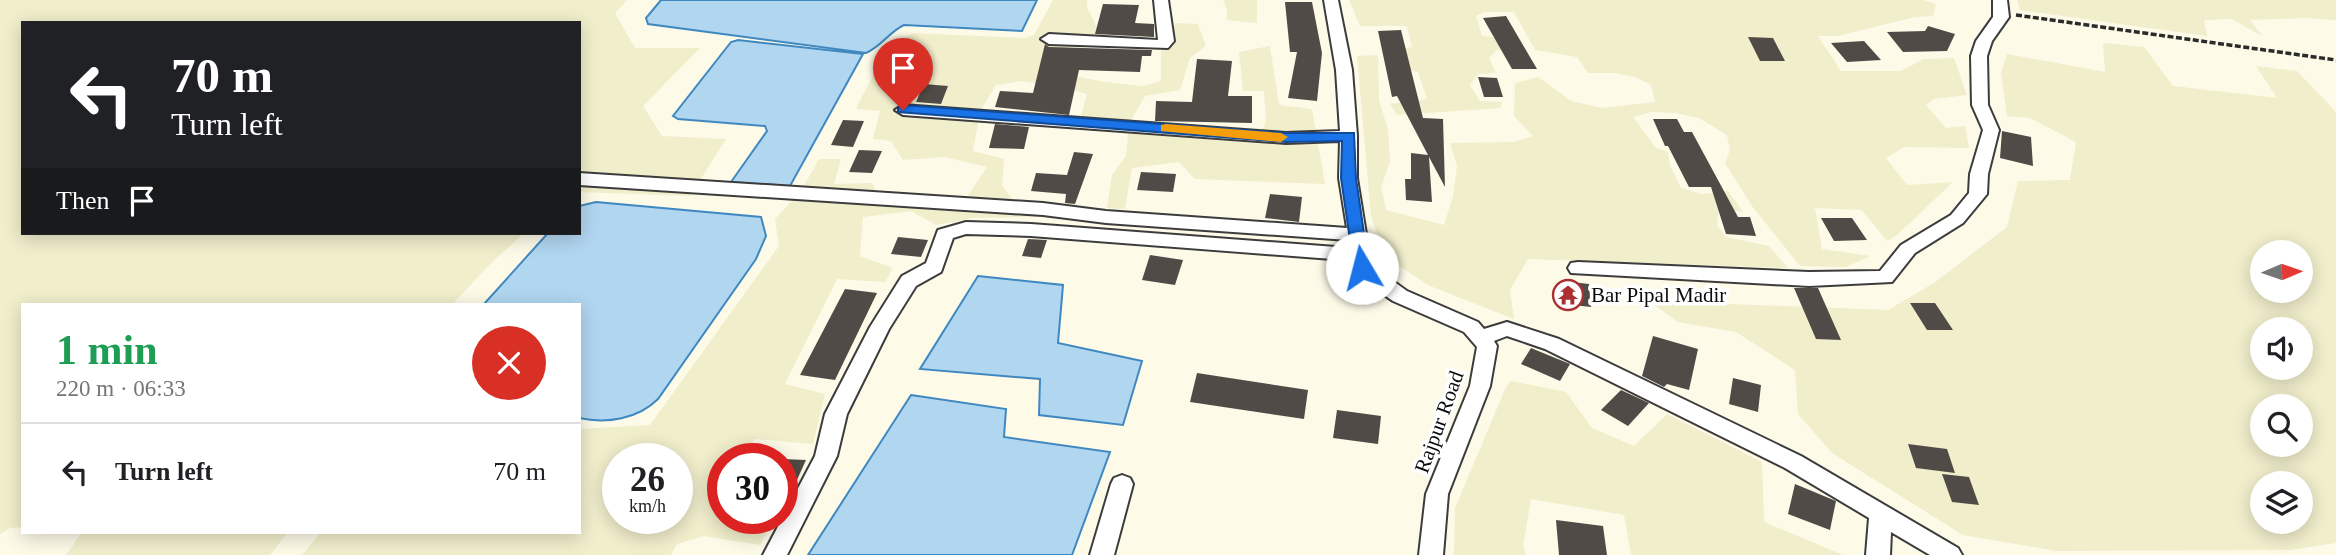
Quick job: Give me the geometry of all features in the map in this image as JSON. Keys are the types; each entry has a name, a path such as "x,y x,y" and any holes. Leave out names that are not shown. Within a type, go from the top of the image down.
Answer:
{"street":[{"path":"1049,39 1163,45 1166,41 1161,0"},
{"path":"1331,0 1344,69 1349,136 1348,178 1362,268 1400,296 1471,327 1480,338 1507,330 1552,344 1730,429 1881,513 1950,555"},
{"path":"1578,268 1809,279 1885,277 1908,249 1957,219 1978,194 1979,174 1991,131 1980,105 1979,56 1984,41 1993,31 2001,6"},
{"path":"903,110 1286,138 1349,136"},
{"path":"581,179 830,197 1043,208 1106,217 1357,235"},
{"path":"775,555 826,456 836,414 880,327 909,281 934,267 945,234 966,228 1031,230 1336,253 1374,277"},
{"name":"Rajpur Road","path":"1431,555 1437,494 1480,386 1487,346 1480,338"},
{"path":"1102,555 1122,484"},
{"path":"1878,555 1881,513"}],"path":[{"path":"2001,6 2336,60"}],"shaded area":[{"path":"0,0 627,0 615,13 635,48 700,48 643,106 662,136 726,139 690,196 581,192 581,21 21,21 21,235 522,235 454,303 21,303 21,527 10,528 0,534"},
{"path":"1053,0 1087,0 1087,7 1104,42 1070,41 1065,74 1143,86 1161,81 1161,51 1169,40 1175,23 1198,24 1206,46 1190,58 1180,90 1145,96 1131,120 1143,129 1258,140 1266,121 1264,91 1243,91 1239,52 1270,46 1279,105 1312,109 1325,184 1195,179 1179,162 1132,168 1125,209 1107,208 1112,175 1126,156 1128,134 1078,127 1087,94 1058,86 1021,81 996,85 980,111 973,151 1004,159 1002,185 1015,203 1088,216 973,218 936,225 911,211 863,217 860,256 893,268 885,282 837,279 785,384 825,394 813,444 755,439 752,443 707,443 707,534 766,534 760,545 704,536 677,544 671,555 302,555 319,534 581,534 581,429 650,425 779,246 775,219 801,191 819,159 841,159 834,184 872,183 883,205 967,197 987,167 944,157 903,160 891,141 873,139 880,111 856,109 884,53 912,33 1025,38 1034,35"},
{"path":"1223,0 1257,0 1257,23 1227,20"},
{"path":"1349,0 1922,0 1936,4 1933,16 1915,17 1838,36 1818,36 1841,71 1901,71 1924,59 1954,58 1967,95 1934,99 1926,105 1946,128 1965,126 1969,148 1904,147 1886,158 1907,185 1953,182 1896,236 1887,241 1862,210 1815,208 1822,249 1870,256 1846,267 1800,266 1752,206 1725,163 1730,150 1727,135 1699,118 1675,113 1651,112 1633,117 1656,148 1668,152 1670,166 1681,188 1702,194 1728,191 1743,212 1719,209 1717,225 1726,237 1769,246 1788,268 1528,259 1510,290 1514,319 1430,286 1385,257 1371,216 1357,56 1378,55 1379,100 1388,130 1390,162 1381,187 1386,210 1444,225 1453,197 1457,166 1450,143 1514,142 1533,136 1514,116 1515,83 1538,77 1571,101 1602,108 1655,102 1651,85 1635,77 1614,73 1588,73 1577,57 1535,50 1514,12 1484,12 1476,16 1482,36 1513,39 1525,52 1497,50 1489,58 1496,73 1478,74 1470,85 1480,101 1502,102 1500,108 1397,115 1390,104 1427,99 1418,72 1390,68 1388,52 1412,47 1407,26 1360,26"},
{"path":"2017,0 2336,0 2336,20 2250,20 2262,36 2232,19 2204,20 2207,36 2020,10"},
{"path":"2103,43 2144,47 2173,86 2277,98 2256,66 2297,71 2336,112 2336,543 2290,550 2056,551 1963,535 1832,453 1798,414 1795,370 1736,332 1678,322 1649,301 1888,310 1934,283 2007,227 2018,181 2070,180 2076,142 2030,118 2007,116 2001,73 2007,54 2105,72"},
{"path":"1511,381 1566,392 1592,428 1634,446 1667,414 1762,462 1764,522 1843,555 1631,555 1624,515 1531,499 1523,546 1526,555 1454,555 1455,508 1506,387"},
{"path":"81,534 286,534 270,555 66,555"}],"water":[{"path":"661,0 1037,0 1022,31 904,25 866,53 648,24 646,18"},
{"path":"738,40 863,54 790,186 731,182 767,131 765,126 678,119 673,116 731,42"},
{"path":"596,202 761,217 766,236 756,259 658,399 641,411 611,420 581,418 581,303 485,303 546,235 581,235 581,206"},
{"path":"978,276 1063,285 1058,343 1142,361 1123,425 1039,415 1040,379 920,369"},
{"path":"911,395 1006,409 1004,437 1110,452 1072,555 808,555"}],"building":[{"path":"1285,2 1312,2 1322,53 1317,101 1288,98 1297,52 1290,52"},
{"path":"1103,4 1139,5 1135,23 1154,24 1154,37 1095,34"},
{"path":"1506,16 1537,69 1512,69 1483,18"},
{"path":"1928,26 1955,34 1947,51 1903,52 1887,32 1925,31"},
{"path":"1401,30 1423,118 1443,119 1445,187 1429,157 1432,202 1406,200 1405,179 1411,179 1411,153 1428,155 1397,96 1392,97 1378,31"},
{"path":"1748,37 1773,38 1785,61 1760,61"},
{"path":"1864,41 1881,60 1847,62 1831,43"},
{"path":"1045,44 1049,47 1152,50 1151,56 1142,56 1140,72 1079,70 1069,115 995,107 1000,91 1033,93"},
{"path":"1197,59 1232,61 1228,96 1252,96 1252,123 1155,121 1156,101 1192,102"},
{"path":"1478,77 1497,78 1503,97 1484,97"},
{"path":"924,84 948,86 941,104 916,102"},
{"path":"1653,119 1677,119 1684,132 1692,132 1738,217 1750,217 1756,236 1726,234 1711,187 1689,187"},
{"path":"843,120 864,121 853,147 831,145"},
{"path":"995,124 1029,127 1024,149 989,148"},
{"path":"2002,131 2031,137 2033,166 2000,158"},
{"path":"859,150 882,151 872,173 849,172"},
{"path":"1074,152 1093,154 1075,204 1065,203 1066,194 1031,191 1036,173 1067,175"},
{"path":"1141,172 1176,174 1173,192 1137,190"},
{"path":"1270,194 1302,197 1299,222 1265,218"},
{"path":"1821,218 1852,218 1867,240 1834,241"},
{"path":"898,237 928,240 921,257 891,254"},
{"path":"1028,239 1047,240 1041,258 1022,256"},
{"path":"1150,255 1183,260 1175,285 1142,280"},
{"path":"1563,281 1589,284 1591,307 1564,304"},
{"path":"1794,288 1818,288 1841,340 1816,339"},
{"path":"845,289 877,293 835,380 800,375"},
{"path":"1910,303 1935,303 1953,330 1927,330"},
{"path":"1653,336 1698,349 1689,390 1667,384 1664,387 1642,376"},
{"path":"1531,348 1570,364 1560,381 1521,364"},
{"path":"1197,373 1308,390 1304,419 1190,402"},
{"path":"1733,378 1761,385 1758,412 1729,404"},
{"path":"1621,390 1649,403 1628,426 1601,410"},
{"path":"1337,410 1381,416 1378,444 1333,438"},
{"path":"1908,444 1947,449 1955,473 1916,468"},
{"path":"798,460 806,460 798,478"},
{"path":"1942,474 1969,477 1979,505 1952,502"},
{"path":"1795,484 1836,501 1830,530 1788,514"},
{"path":"1556,520 1603,526 1607,555 1559,555"}],"slow traffic":[{"path":"1166,128 1281,137"}],"place":[{"name":"Bar Pipal Madir","path":"1568,295"}],"route":[{"path":"903,110 1286,138 1349,136 1348,178 1362,268"}]}
